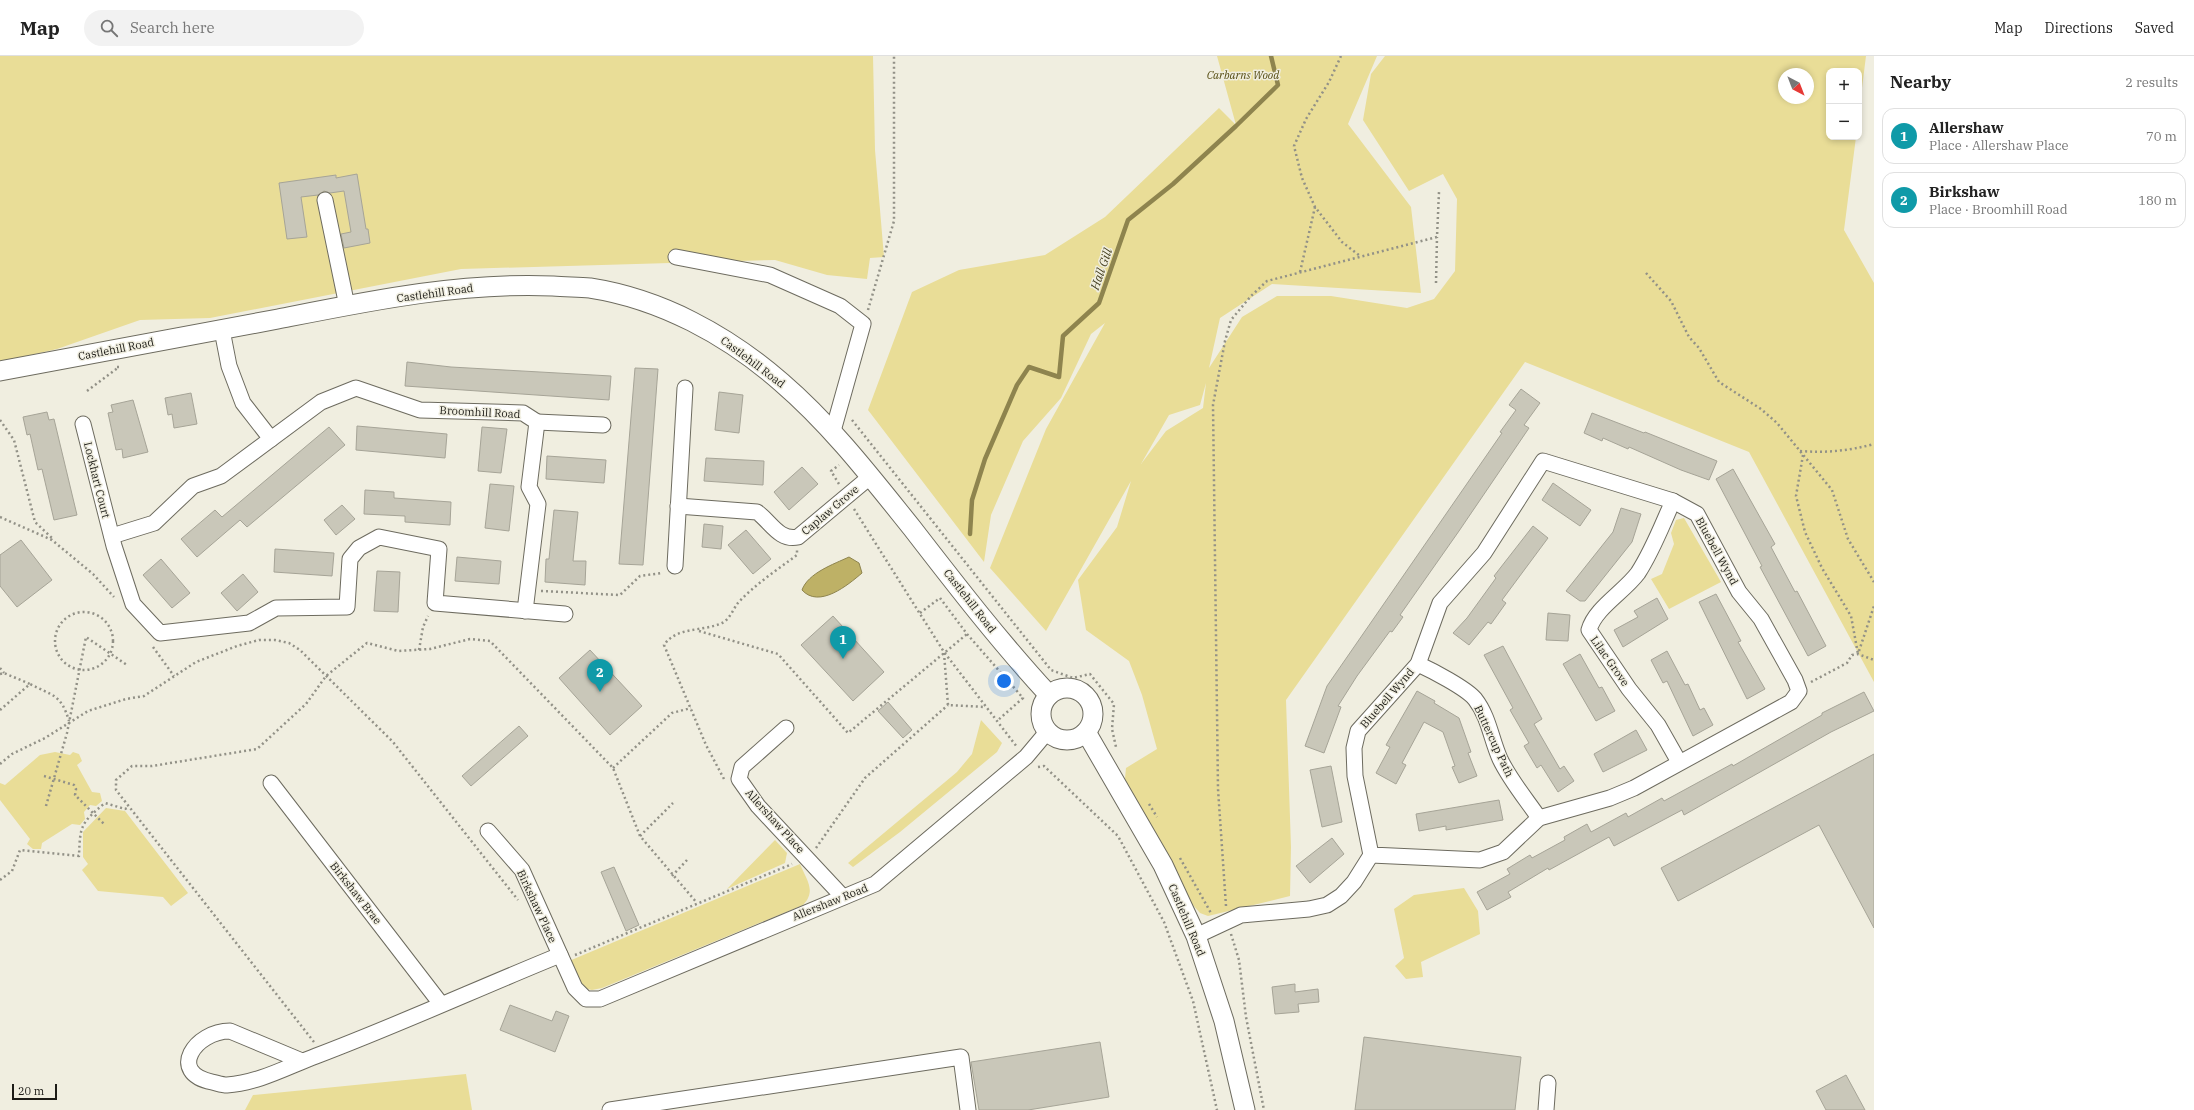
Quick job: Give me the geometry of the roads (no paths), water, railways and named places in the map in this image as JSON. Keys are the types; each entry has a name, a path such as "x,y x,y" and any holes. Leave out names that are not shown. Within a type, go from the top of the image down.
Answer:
{"main road":[{"name":"Castlehill Road","path":"0,371 347,306 464,287 534,285 589,288 629,297 673,312 731,343 781,382 833,431 871,476 1013,656 1049,695"},
{"path":"1047,732 1040,717 1041,708 1049,695 1054,690 1069,688 1083,693 1091,704 1093,714 1090,727 1076,739 1065,740"},
{"name":"Castlehill Road","path":"1047,732 1052,736 1065,740 1105,766"},
{"name":"Castlehill Road","path":"1086,732 1163,865 1196,936 1224,1021 1245,1110"}],"street":[{"path":"325,200 347,306"},
{"path":"676,257 770,275 840,306 863,324 833,431"},
{"path":"222,330 229,366 243,403 271,439"},
{"name":"Broomhill Road","path":"112,536 154,523 193,486 221,476 321,402 356,388 420,410 523,413 537,422"},
{"path":"675,566 685,388"},
{"path":"525,611 538,504 529,487 537,422 603,426"},
{"name":"Lockhart Court","path":"82,424 112,536"},
{"name":"Bluebell Wynd","path":"1371,855 1355,776 1354,748 1358,731 1369,716 1418,664 1440,603 1484,553 1543,462 1673,501 1697,514 1739,592 1761,619 1799,691 1791,702 1679,762"},
{"name":"Caplaw Grove","path":"678,506 752,510 761,515 784,536 798,537 871,476"},
{"name":"Lilac Grove","path":"1673,501 1653,548 1638,573 1620,594 1592,620 1589,630 1629,688 1658,725 1679,762"},
{"path":"112,536 133,604 160,633 249,623 276,608 347,607 350,559 359,548 379,537 439,549 435,603 565,614"},
{"name":"Buttercup Path","path":"1418,664 1434,672 1474,698 1484,716 1500,758 1512,780 1539,818"},
{"name":"Allershaw Place","path":"786,728 742,767 739,779 758,806 843,897"},
{"name":"Allershaw Road","path":"575,988 586,999 600,999 875,884 1026,758 1047,732"},
{"path":"1196,936 1241,915 1309,910 1327,904 1341,896 1354,882 1371,855 1480,860 1503,852 1539,818 1610,798 1634,788 1679,762"},
{"name":"Birkshaw Brae","path":"270,783 441,1004"},
{"name":"Birkshaw Place","path":"488,831 522,870 575,988"},
{"path":"302,1062 230,1031 219,1031 209,1035 193,1047 188,1059 192,1072 202,1080 226,1085 260,1079 302,1062 441,1004 561,958"},
{"path":"610,1110 962,1057 968,1110"},
{"path":"1546,1110 1548,1083"}],"waterway":[{"name":"Hall Gill","path":"970,534 972,500 985,459 1017,385 1029,367 1059,377 1063,336 1099,303 1128,220 1173,184 1278,85 1271,56"}],"place":[{"name":"Allershaw","path":"843,659"},
{"name":"Birkshaw","path":"600,692"}],"park label":[{"name":"Carbarns Wood","path":"1243,75"}]}
